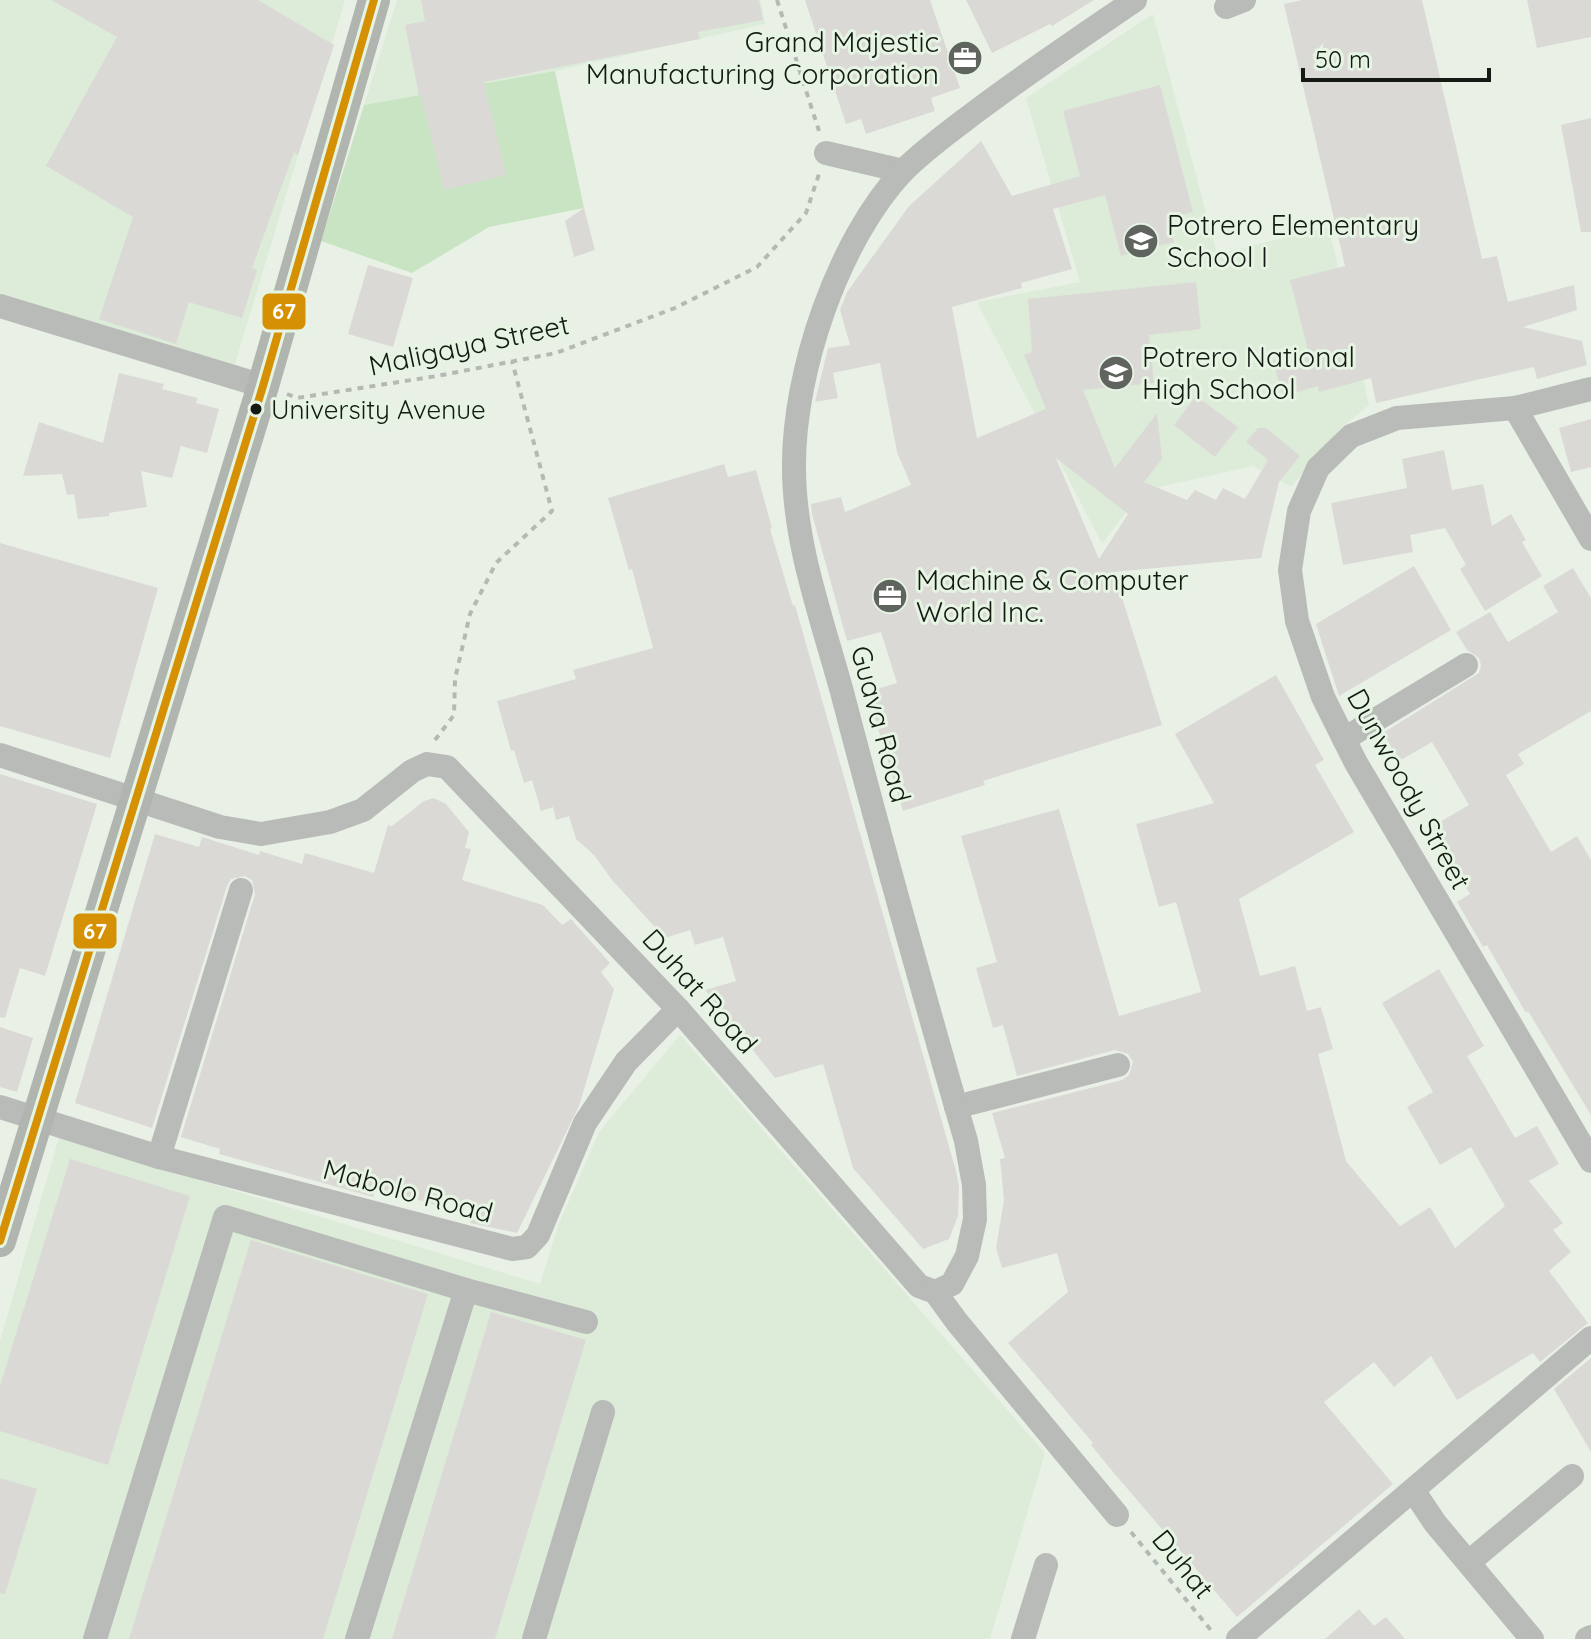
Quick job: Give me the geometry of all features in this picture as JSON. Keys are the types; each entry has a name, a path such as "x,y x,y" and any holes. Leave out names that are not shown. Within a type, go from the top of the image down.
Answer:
{"main road":[{"path":"0,1241 263,386 374,0"}],"street":[{"name":"Guava Road","path":"935,1292 952,1284 967,1256 975,1219 969,1156 880,838 799,529 794,467 800,394 818,323 849,253 876,206 903,171 1023,76 1135,0"},
{"path":"826,153 903,171"},
{"path":"0,306 263,386"},
{"name":"Dunwoody Street","path":"1591,389 1515,408 1397,418 1351,436 1318,468 1299,511 1290,570 1297,621 1323,697 1344,739 1591,1161"},
{"path":"1515,408 1591,539"},
{"path":"1344,739 1466,665"},
{"path":"0,755 220,827 261,834 330,822 363,810 412,771"},
{"name":"Duhat Road","path":"412,771 427,764 447,767 678,1009 919,1286 935,1292 1117,1515"},
{"path":"159,1157 241,890"},
{"name":"Mabolo Road","path":"0,1107 159,1157 512,1249 527,1247 538,1235 585,1123 626,1062 678,1009"},
{"path":"956,1107 1118,1065"},
{"path":"95,1639 225,1217 466,1290 586,1322"},
{"path":"357,1639 466,1290"},
{"path":"1238,1639 1591,1338"},
{"path":"534,1639 603,1412"},
{"path":"1469,1562 1572,1476"},
{"path":"1413,1490 1435,1523 1532,1639"},
{"path":"1023,1639 1046,1565"}],"path":[{"path":"777,0 826,153"},
{"name":"Maligaya Street","path":"263,386 297,398 437,376 556,353 675,308 757,267 806,213 826,153"},
{"path":"412,771 454,715 455,679 470,614 496,563 552,511 512,361"},
{"name":"Duhat","path":"1117,1515 1218,1639"}],"shaded area":[{"path":"0,0 345,0 234,367 0,294"},
{"path":"397,0 760,0 765,24 555,71 364,105"},
{"path":"1153,14 1217,254 1329,227 1369,405 1341,428 1291,487 1253,466 1142,491 1102,544 977,302 1080,282 1026,98"},
{"path":"680,1035 1045,1453 990,1639 0,1639 0,1341 59,1137 540,1284 558,1226 599,1132"}],"green space":[{"path":"555,71 584,208 489,227 412,273 321,241 364,105"}],"building":[{"path":"51,0 258,0 334,45 298,155 294,152 252,268 257,270 242,318 189,302 176,344 99,319 133,217 46,166 117,37"},
{"path":"421,0 759,0 763,20 698,32 700,39 484,82 506,175 444,190 419,95 405,25 425,21"},
{"path":"805,0 930,0 960,88 931,98 935,111 866,134 861,119 846,124"},
{"path":"966,0 1094,0 1052,26 1050,24 992,53"},
{"path":"1302,0 1422,0 1482,259 1497,256 1508,302 1574,285 1577,310 1523,327 1582,341 1587,365 1537,379 1534,367 1376,403 1371,378 1319,392 1318,386 1283,396 1273,361 1308,350 1290,280 1345,266 1284,4"},
{"path":"1527,0 1591,0 1591,37 1537,48"},
{"path":"1160,85 1193,212 1168,219 1174,242 1121,256 1105,195 1053,209 1072,269 1021,283 1022,288 952,307 977,438 1046,409 1024,355 1032,352 1028,299 1196,282 1201,329 1149,335 1154,383 1083,390 1115,468 1157,413 1162,459 1144,482 1187,500 1195,490 1216,500 1223,488 1245,499 1268,460 1246,442 1258,428 1266,428 1300,456 1279,482 1261,558 1114,572 1162,725 983,781 985,785 903,811 867,692 897,683 881,632 847,641 811,504 841,497 845,512 911,485 897,452 880,363 833,373 838,398 815,402 828,348 850,345 840,310 847,292 909,206 981,141 1012,196 1080,176 1063,111","holes":["1056,458 1128,514 1099,559"]},
{"path":"1591,118 1591,232 1581,232 1561,125"},
{"path":"584,208 595,250 574,257 565,221"},
{"path":"368,265 413,278 393,347 348,334"},
{"path":"119,373 164,384 162,389 198,398 196,403 219,409 207,453 181,446 172,478 141,471 147,507 78,519 74,494 67,495 62,474 23,476 39,422 103,443"},
{"path":"1196,396 1238,427 1215,457 1174,425"},
{"path":"1591,419 1591,467 1571,472 1559,428"},
{"path":"1444,450 1452,490 1483,484 1492,526 1511,514 1526,540 1522,542 1542,576 1485,611 1460,569 1466,565 1445,528 1410,535 1413,552 1343,565 1331,503 1407,488 1402,459"},
{"path":"724,464 728,477 756,470 770,529 795,605 956,1171 958,1216 949,1239 923,1249 853,1168 823,1064 775,1078 705,990 736,981 723,937 695,945 690,930 665,938 612,880 594,855 576,839 569,816 556,820 553,807 541,811 532,780 524,783 514,750 511,751 497,701 576,679 573,670 653,648 632,569 629,570 608,498"},
{"path":"0,543 158,588 110,758 0,726"},
{"path":"1414,566 1451,630 1339,696 1316,624"},
{"path":"1573,568 1591,598 1591,711 1518,754 1524,764 1506,775 1551,852 1577,836 1591,860 1591,1115 1487,945 1483,947 1457,902 1470,894 1431,827 1469,805 1432,742 1399,761 1383,733 1479,673 1479,658 1467,650 1456,632 1490,612 1508,642 1558,612 1543,586"},
{"path":"1276,675 1324,760 1315,765 1354,832 1239,899 1260,976 1295,966 1307,1011 1321,1007 1333,1049 1318,1054 1346,1161 1400,1226 1430,1207 1455,1248 1505,1206 1471,1147 1440,1165 1407,1107 1433,1092 1382,1003 1439,969 1484,1046 1467,1056 1515,1138 1537,1126 1559,1164 1529,1181 1563,1223 1553,1230 1571,1252 1549,1271 1588,1323 1540,1362 1533,1353 1457,1400 1431,1356 1394,1387 1374,1362 1324,1402 1393,1484 1237,1617 1008,1343 1068,1292 1057,1253 1002,1268 996,1248 1004,1200 1000,1159 1005,1158 992,1113 1122,1080 1129,1075 1133,1062 1128,1054 1115,1050 1017,1076 1003,1025 993,1028 976,968 997,962 961,836 1059,809 1119,1016 1201,992 1176,902 1159,907 1136,824 1214,803 1175,734"},
{"path":"0,774 97,804 45,976 20,968 5,1018 0,1017"},
{"path":"434,798 446,804 469,832 465,848 471,849 462,880 543,905 562,925 571,919 610,963 601,972 614,989 579,1106 517,1233 470,1223 476,1208 439,1196 436,1205 376,1188 373,1197 219,1154 220,1149 181,1137 255,894 252,880 245,876 231,879 227,886 152,1128 75,1103 155,834 199,847 202,837 259,855 260,851 302,864 305,853 374,873 388,825 392,826 424,801"},
{"path":"0,1027 33,1038 17,1092 0,1087"},
{"path":"70,1159 190,1196 108,1465 0,1431 0,1386"},
{"path":"251,1240 428,1294 323,1639 129,1639"},
{"path":"491,1312 586,1340 495,1639 392,1639"},
{"path":"1591,1358 1591,1452 1554,1389"},
{"path":"0,1478 37,1489 5,1594 0,1593"},
{"path":"1359,1609 1374,1626 1386,1617 1405,1639 1325,1639"}],"transit line":[{"name":"67","path":"0,1241 263,386 374,0"}],"place":[{"name":"Grand Majestic Manufacturing Corporation","path":"965,58"},
{"name":"Potrero Elementary School I","path":"1141,241"},
{"name":"Potrero National High School","path":"1116,373"},
{"name":"University Avenue","path":"256,409"},
{"name":"Machine & Computer World Inc.","path":"890,596"}]}
